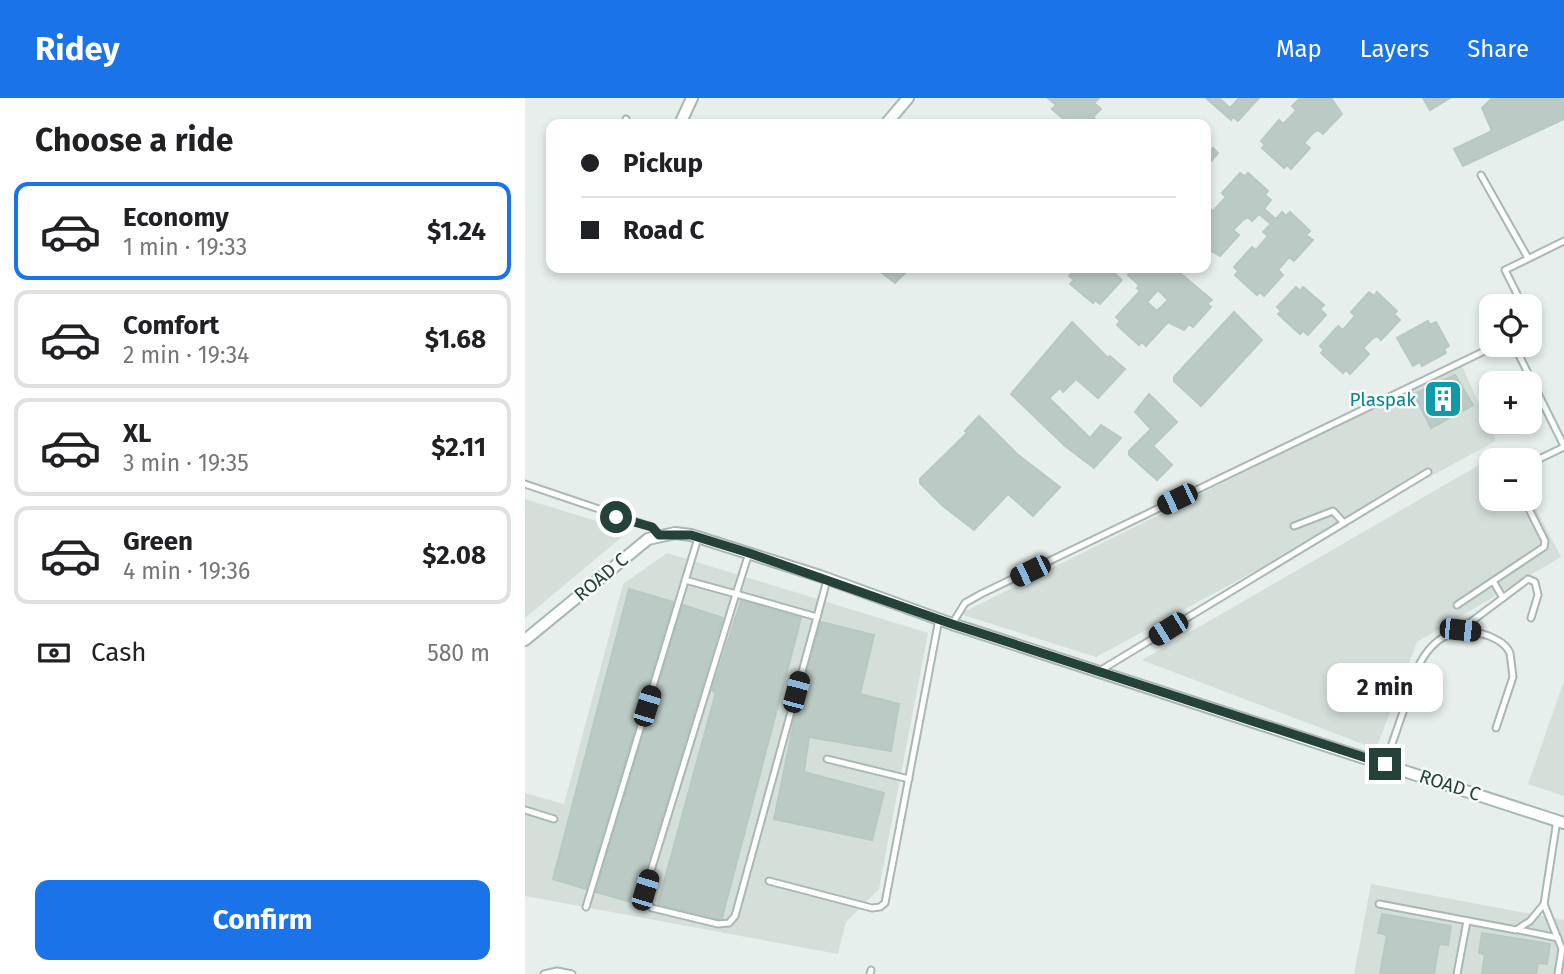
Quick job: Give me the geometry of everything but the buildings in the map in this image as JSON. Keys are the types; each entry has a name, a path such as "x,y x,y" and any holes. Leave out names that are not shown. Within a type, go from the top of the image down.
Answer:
{"street":[{"path":"682,119 692,98"},
{"path":"890,119 908,98"},
{"name":"ROAD C","path":"525,640 633,550 659,535 675,533 749,553 952,624 1560,822"}],"lane":[{"path":"1481,175 1528,258"},
{"path":"1517,294 1505,270 1564,241"},
{"path":"952,624 965,603 981,594 1479,354"},
{"path":"1520,357 1564,446 1542,457"},
{"path":"1101,671 1428,472"},
{"path":"525,484 652,527 659,535"},
{"path":"1294,526 1333,511 1344,523"},
{"path":"1457,605 1544,547 1545,541 1530,511"},
{"path":"586,907 698,538"},
{"path":"749,553 645,890 645,901 652,908 718,924 730,923 735,916 828,579"},
{"path":"1385,764 1424,656 1437,640 1460,630 1528,579 1535,582 1538,595 1531,618"},
{"path":"685,580 817,617"},
{"path":"1493,581 1503,598"},
{"path":"769,881 880,907 888,896 939,619"},
{"path":"1460,630 1495,639 1510,653 1513,677 1496,728"},
{"path":"827,759 909,779"},
{"path":"525,810 554,819"},
{"path":"1516,930 1523,927 1544,904 1560,822"},
{"path":"1379,904 1558,938"},
{"path":"1544,904 1562,949 1557,974"},
{"path":"1457,974 1467,920"},
{"path":"544,974 557,971 572,974"}],"shaded area":[{"path":"1461,364 1479,404 1479,434 1493,434 1496,441 1096,657 960,614"},
{"path":"1479,465 1479,511 1537,511 1561,557 1417,642 1376,749 1142,660"},
{"path":"525,499 629,531 525,618"},
{"path":"667,553 928,633 879,889 846,922 838,954 525,896 525,793 564,804 623,584"},
{"path":"1564,681 1564,796 1528,784"},
{"path":"1371,884 1564,920 1564,974 1354,974"}],"place":[{"name":"Plaspak","path":"1443,399"}],"route":[{"path":"616,517 652,527 659,535 691,535 749,553 952,624 1385,764"}]}
